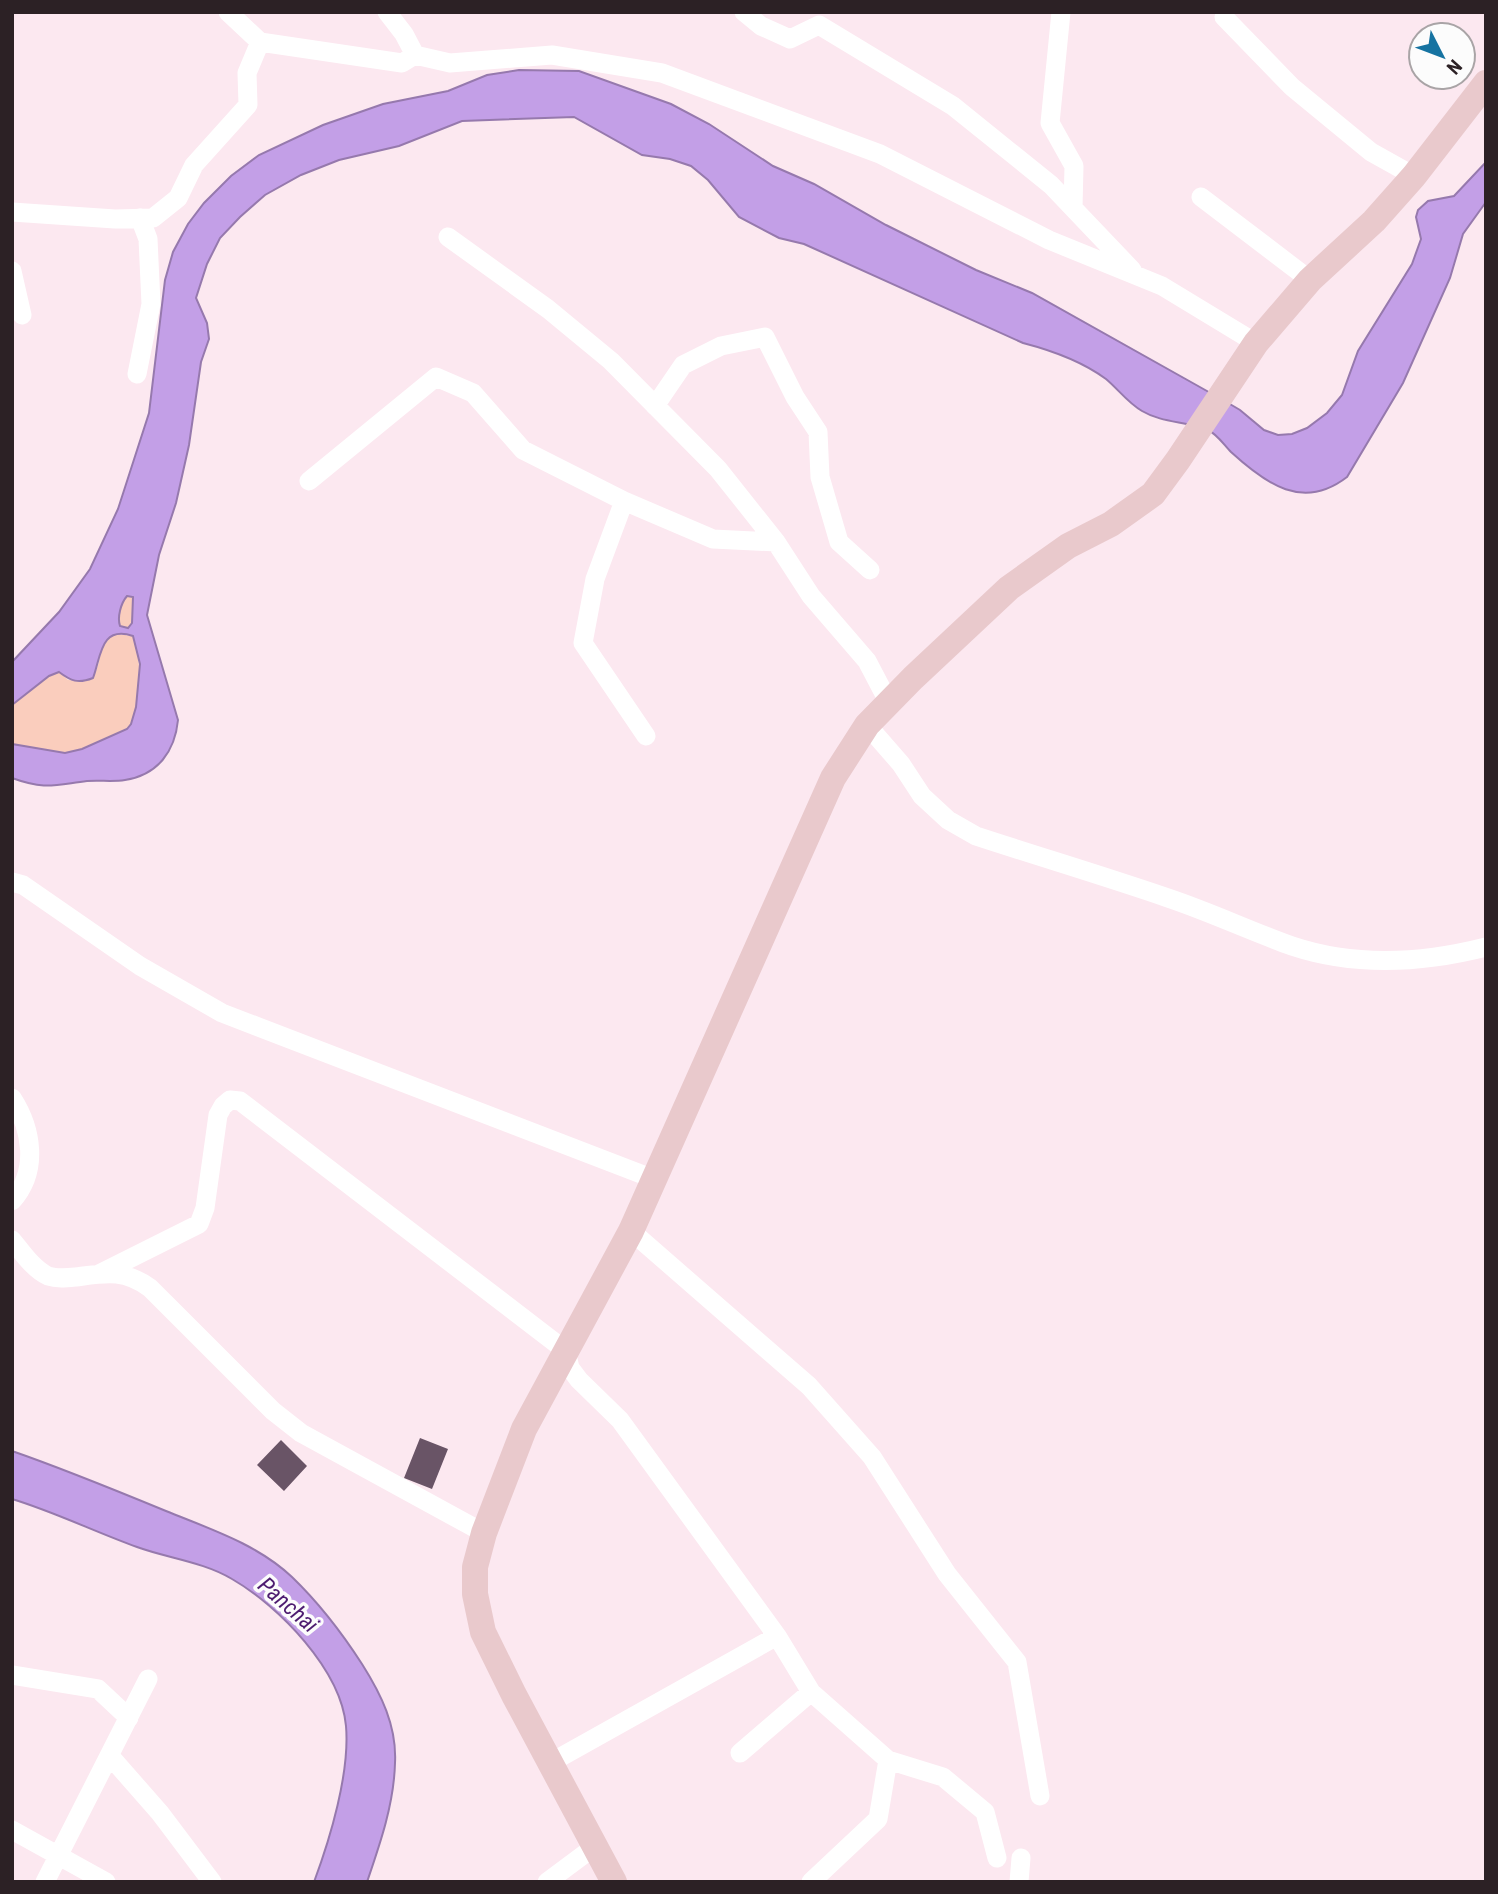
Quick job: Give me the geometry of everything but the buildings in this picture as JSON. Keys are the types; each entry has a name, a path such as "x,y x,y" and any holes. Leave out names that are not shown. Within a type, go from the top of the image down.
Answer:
{"street":[{"path":"228,12 260,42 402,63 415,55 450,63 552,55 662,73 880,154 1049,240 1162,286 1256,343"},
{"path":"387,12 404,34 415,55"},
{"path":"744,12 761,26 790,39 819,25 953,106 1051,185 1137,276"},
{"path":"1061,12 1049,123 1074,166 1073,208"},
{"path":"1224,17 1292,86 1371,152 1414,176"},
{"path":"12,212 153,218 178,198 194,165 248,105 247,74 260,42"},
{"path":"614,1882 483,1632 475,1594 475,1567 484,1533 524,1429 631,1231 833,778 867,725 1009,588 1068,546 1111,524 1153,494 1256,343 1310,281 1374,221 1414,176 1486,83"},
{"path":"1201,197 1310,281"},
{"path":"137,374 151,303 148,239 140,218"},
{"path":"448,237 558,318 611,361 718,469 776,542 811,596 867,661 888,703"},
{"path":"12,271 22,315"},
{"path":"655,405 683,365 721,346 765,337 795,397 818,432 820,477 839,542 870,570"},
{"path":"309,481 436,377 473,393 523,450 624,501 713,539 776,542"},
{"path":"624,501 595,579 583,643 646,736"},
{"path":"867,725 901,764 922,796 948,820 975,836 1167,897 1293,946 1320,953 1347,958 1403,961 1486,947"},
{"path":"12,882 23,885 140,966 222,1013 654,1179"},
{"path":"12,1098 23,1116 30,1145 27,1174 12,1201"},
{"path":"99,1274 199,1224 205,1208 218,1115 230,1100 240,1101 566,1351 570,1368 620,1420 778,1636 811,1692 888,1760 943,1777 985,1812 997,1858"},
{"path":"631,1231 809,1386 872,1457 947,1574 1017,1662 1040,1796"},
{"path":"12,1240 34,1266 47,1275 63,1279 99,1274 135,1277 150,1288 273,1412 301,1433 484,1533"},
{"path":"550,1763 778,1636"},
{"path":"12,1675 98,1689 129,1718"},
{"path":"46,1882 148,1679"},
{"path":"740,1753 811,1692"},
{"path":"110,1756 160,1812 212,1882"},
{"path":"811,1882 878,1819 888,1760"},
{"path":"12,1830 106,1882"},
{"path":"547,1882 594,1847"},
{"path":"1020,1882 1021,1858"}],"shaded area":[{"path":"127,596 133,597 132,624 128,628 120,626 119,618 121,606"},
{"path":"117,634 133,636 138,657 138,697 136,710 127,729 82,749 65,753 12,744 12,705 49,676 60,672 68,680 85,681 90,678 97,669 103,646 110,637"}],"water":[{"path":"519,70 579,71 671,104 709,124 773,166 814,184 886,225 976,270 1032,293 1223,400 1264,430 1278,435 1292,434 1307,428 1327,413 1342,395 1358,351 1412,264 1421,239 1416,217 1418,210 1428,201 1454,196 1486,162 1486,202 1463,234 1450,278 1403,383 1347,477 1331,487 1315,492 1300,492 1271,483 1208,430 1158,418 1142,411 1106,379 1077,362 1023,343 804,244 779,238 739,217 708,180 691,166 670,159 642,155 574,117 462,121 399,146 339,160 301,175 265,195 240,217 220,238 207,264 196,298 207,323 209,339 201,362 189,445 176,503 159,555 147,615 178,720 169,751 163,760 147,773 125,780 50,786 12,778 12,744 65,753 82,749 127,729 131,724 136,707 140,664 133,636 122,634 108,639 100,653 93,678 75,681 59,672 49,676 12,705 12,662 59,612 90,569 118,509 149,413 165,280 173,252 188,224 231,176 259,155 323,125 383,104 448,91 487,75","holes":["127,596 133,597 132,623 128,628 120,626 119,614 123,602"]},
{"name":"Panchai","path":"12,1451 248,1546 278,1565 321,1608 369,1675 386,1711 393,1736 395,1763 392,1794 367,1882 314,1882 342,1785 346,1726 342,1705 333,1683 305,1642 269,1605 221,1573 137,1547 12,1499"}]}
